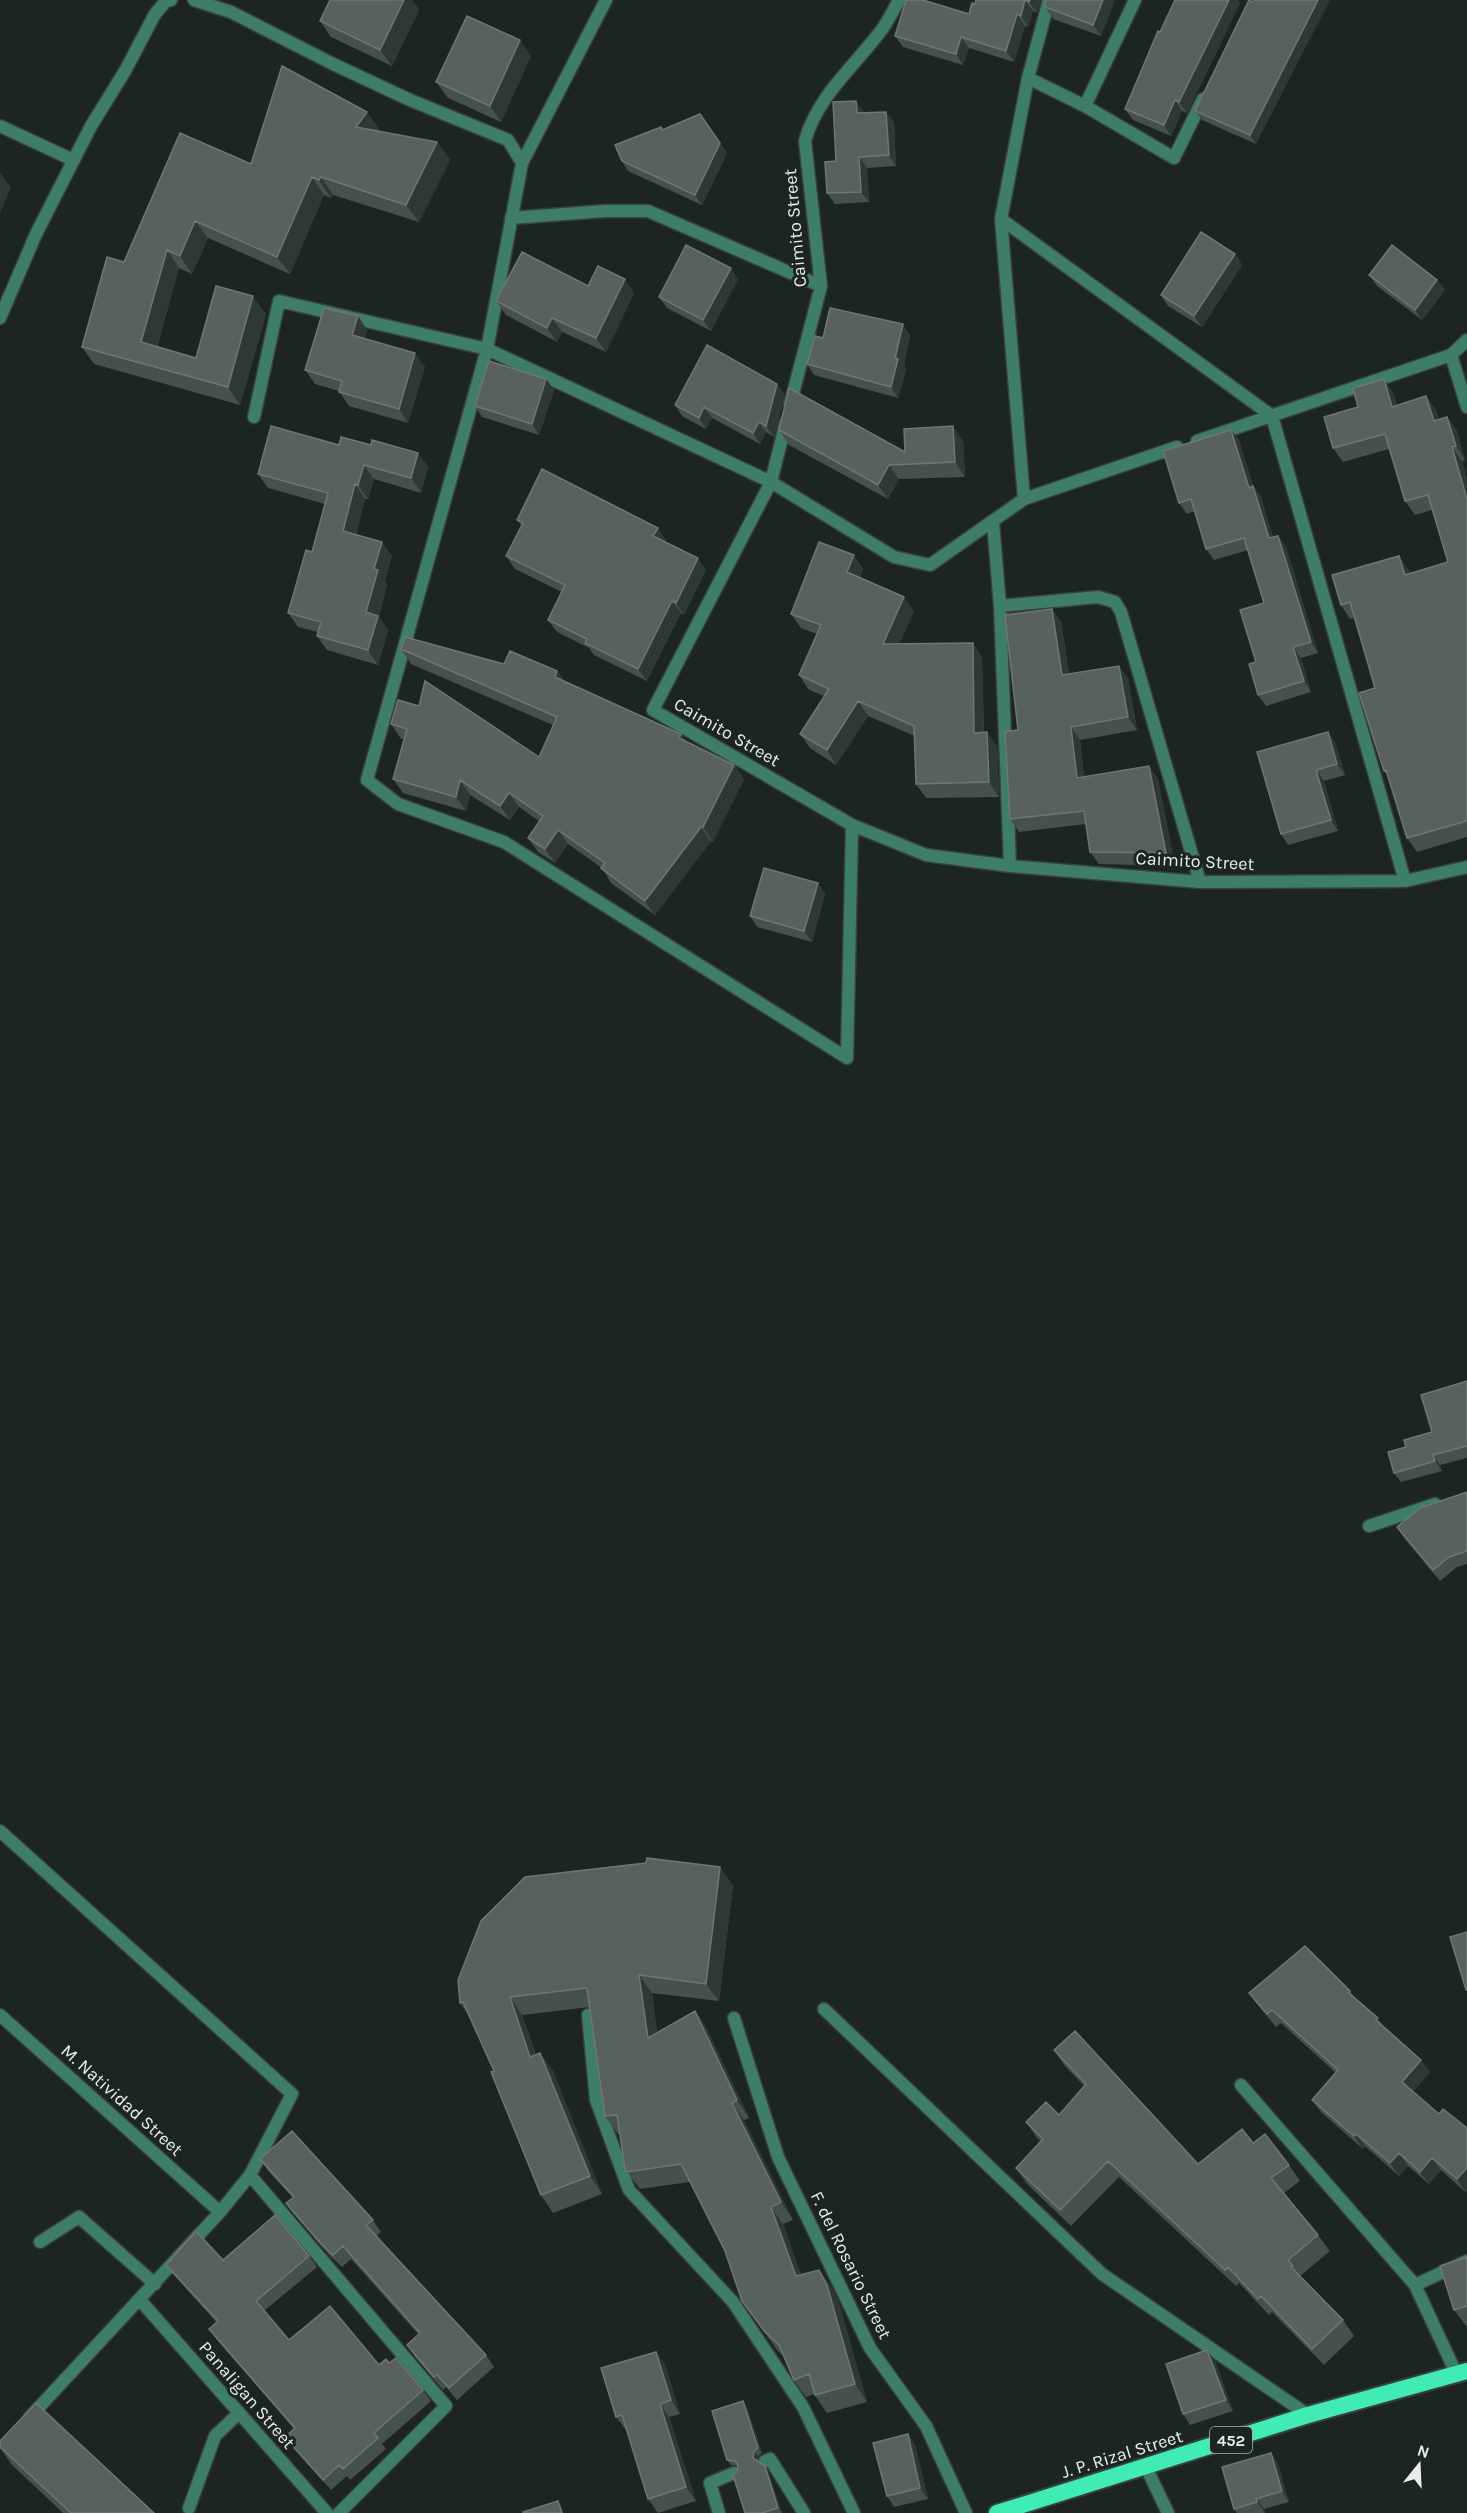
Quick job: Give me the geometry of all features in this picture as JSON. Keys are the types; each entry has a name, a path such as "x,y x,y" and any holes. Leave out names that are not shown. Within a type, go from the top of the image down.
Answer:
{"highway":[{"name":"J. P. Rizal Street","path":"997,2513 1308,2415 1462,2373"}],"street":[{"path":"0,318 36,234 73,160 155,14 167,0"},
{"path":"195,0 231,12 410,100 508,140 522,163"},
{"path":"606,0 522,163 487,349 367,780 398,804 504,842 847,1058 852,825"},
{"name":"Caimito Street","path":"899,0 884,26 810,122 805,141 821,286 771,482 653,710 852,825 926,855 1010,866 1200,882 1405,881 1467,867"},
{"path":"1024,499 1001,219 1028,78 1048,0"},
{"path":"1085,106 1136,0"},
{"path":"1028,78 1085,106 1174,158 1210,84"},
{"path":"0,126 73,160"},
{"path":"511,218 605,211 648,211 821,286"},
{"path":"1001,219 1272,416 1405,881"},
{"path":"254,417 279,301 487,349 771,482 894,557 930,566 1024,499 1451,355 1467,340"},
{"path":"1451,355 1467,407"},
{"path":"993,522 1000,606 1010,866"},
{"path":"1000,606 1098,597 1115,602 1121,612 1200,882"},
{"path":"1369,1527 1445,1500"},
{"path":"0,1831 292,2094 250,2175 220,2212 25,2422"},
{"path":"824,2009 1102,2274 1308,2415"},
{"name":"M. Natividad Street","path":"0,2015 220,2212"},
{"path":"588,2015 596,2100 629,2190 733,2302 803,2408 854,2513"},
{"name":"F. del Rosario Street","path":"734,2018 778,2157 870,2348 926,2426 966,2513"},
{"path":"1241,2085 1415,2285 1462,2373"},
{"path":"250,2175 446,2406 339,2513"},
{"path":"40,2242 79,2217 155,2284"},
{"path":"1415,2285 1467,2261"},
{"name":"Panaligan Street","path":"140,2300 327,2513"},
{"path":"189,2508 215,2436 239,2413"},
{"path":"765,2461 770,2459 804,2513"},
{"path":"1146,2467 1168,2513"},
{"path":"719,2513 710,2482 734,2473"}],"building":[{"path":"330,0 404,0 380,50 320,21"},
{"path":"906,0 923,0 969,14 972,3 975,4 976,0 1025,0 1021,16 1017,14 1006,51 961,37 956,54 895,36"},
{"path":"1046,0 1103,0 1093,25 1045,7"},
{"path":"1175,0 1229,0 1179,102 1175,100 1164,125 1125,109 1158,31 1160,32"},
{"path":"1249,0 1253,2 1254,0 1318,0 1250,135 1195,111"},
{"path":"467,16 520,40 490,106 436,82"},
{"path":"282,66 367,112 356,127 437,142 406,205 321,177 319,180 312,177 277,257 195,221 180,256 167,250 141,342 196,358 216,286 253,296 228,387 82,347 107,257 124,262 180,133 251,164"},
{"path":"856,101 857,113 886,112 889,155 859,157 861,192 827,193 825,162 836,161 833,102"},
{"path":"700,114 720,143 695,195 622,161 615,145 661,127 662,130"},
{"path":"1201,232 1235,254 1194,316 1161,295"},
{"path":"686,245 731,268 703,320 659,297"},
{"path":"1392,245 1437,280 1415,310 1369,275"},
{"path":"522,252 588,286 598,266 625,279 596,338 552,318 547,328 496,301"},
{"path":"324,308 358,316 352,335 415,353 399,409 339,392 342,381 305,370"},
{"path":"830,308 903,324 891,387 807,364 815,336 823,338"},
{"path":"707,345 777,384 766,426 759,422 753,433 704,407 699,418 675,405"},
{"path":"489,361 546,379 532,424 475,406"},
{"path":"1384,379 1392,407 1426,396 1434,421 1447,417 1456,446 1452,447 1467,499 1467,821 1407,838 1359,693 1375,688 1350,602 1341,605 1332,575 1399,556 1405,575 1448,562 1428,495 1405,501 1385,434 1333,448 1324,417 1358,407 1353,388"},
{"path":"789,388 905,452 904,429 953,426 955,462 889,465 878,485 779,430"},
{"path":"271,426 339,445 341,437 371,445 372,440 418,453 411,478 364,465 358,485 355,484 343,531 382,542 374,569 378,570 366,612 378,616 368,650 317,636 321,622 288,613 306,550 312,552 328,493 258,474"},
{"path":"1231,430 1249,488 1253,486 1269,538 1278,536 1311,642 1293,647 1304,681 1258,695 1249,664 1256,662 1240,610 1264,603 1244,538 1206,549 1191,499 1179,503 1163,451"},
{"path":"542,469 658,528 653,536 698,558 676,603 672,601 638,669 585,643 587,639 548,620 565,585 506,556 523,523 517,520"},
{"path":"819,542 854,555 847,572 904,597 883,644 973,643 974,733 987,732 989,782 916,784 914,726 858,701 827,750 800,734 829,689 799,675 821,625 791,614"},
{"path":"1052,609 1062,675 1119,666 1128,717 1071,727 1077,778 1149,766 1166,853 1090,852 1084,811 1010,819 1005,732 1018,730 1005,615"},
{"path":"405,637 504,664 510,651 557,671 555,677 681,734 679,738 734,765 703,827 645,901 601,868 605,863 558,830 545,849 528,838 543,816 509,793 500,806 460,780 456,797 393,779 407,729 391,724 398,700 419,706 425,681 539,757 557,717 401,649"},
{"path":"1328,732 1337,764 1316,770 1331,820 1281,834 1257,752"},
{"path":"764,868 818,883 804,931 750,916"},
{"path":"1467,1381 1467,1446 1433,1455 1435,1461 1394,1473 1388,1452 1406,1447 1404,1440 1432,1432 1421,1395"},
{"path":"1467,1492 1467,1551 1449,1557 1433,1570 1397,1527 1420,1508"},
{"path":"647,1858 720,1867 706,1984 639,1975 648,2038 695,2011 737,2100 732,2103 781,2202 771,2207 796,2276 819,2270 827,2285 855,2384 815,2395 809,2374 794,2380 779,2345 765,2332 742,2301 725,2251 681,2164 627,2172 617,2115 605,2116 587,1988 510,1997 530,2057 540,2053 590,2176 541,2195 491,2072 494,2071 463,2002 460,2003 458,1980 481,1921 525,1877 646,1863"},
{"path":"1467,1932 1467,1990 1466,1990 1450,1937"},
{"path":"1305,1946 1350,1991 1349,1993 1378,2018 1376,2020 1421,2060 1402,2082 1439,2114 1443,2109 1467,2128 1467,2168 1457,2179 1432,2158 1420,2172 1399,2153 1390,2163 1312,2100 1338,2070 1272,2010 1267,2014 1249,1993"},
{"path":"1075,2031 1198,2164 1242,2129 1253,2143 1265,2134 1289,2165 1271,2178 1318,2235 1288,2260 1293,2266 1291,2267 1343,2320 1312,2349 1261,2296 1258,2299 1228,2267 1225,2270 1108,2161 1060,2210 1016,2168 1043,2139 1026,2122 1046,2102 1059,2115 1086,2084 1054,2050"},
{"path":"292,2131 373,2220 366,2225 486,2355 449,2388 437,2375 434,2377 407,2345 420,2333 343,2246 333,2255 286,2203 294,2197 260,2159"},
{"path":"275,2215 309,2256 256,2301 289,2340 330,2306 379,2365 386,2359 389,2363 396,2358 423,2390 374,2433 378,2438 343,2469 339,2465 323,2480 285,2437 295,2428 209,2329 218,2321 166,2265 196,2231 223,2260"},
{"path":"1467,2257 1467,2306 1454,2310 1440,2266"},
{"path":"1207,2350 1226,2400 1183,2414 1166,2364"},
{"path":"656,2352 671,2400 660,2404 686,2487 648,2499 622,2415 616,2417 601,2368"},
{"path":"743,2401 758,2448 754,2451 753,2458 765,2466 778,2508 762,2513 745,2513 733,2475 737,2472 738,2465 735,2461 727,2460 712,2411"},
{"path":"36,2403 154,2513 71,2513 0,2447 0,2441"},
{"path":"908,2434 920,2488 887,2496 873,2443"},
{"path":"1271,2453 1282,2491 1234,2509 1222,2467"},
{"path":"558,2501 562,2513 523,2512"}]}
